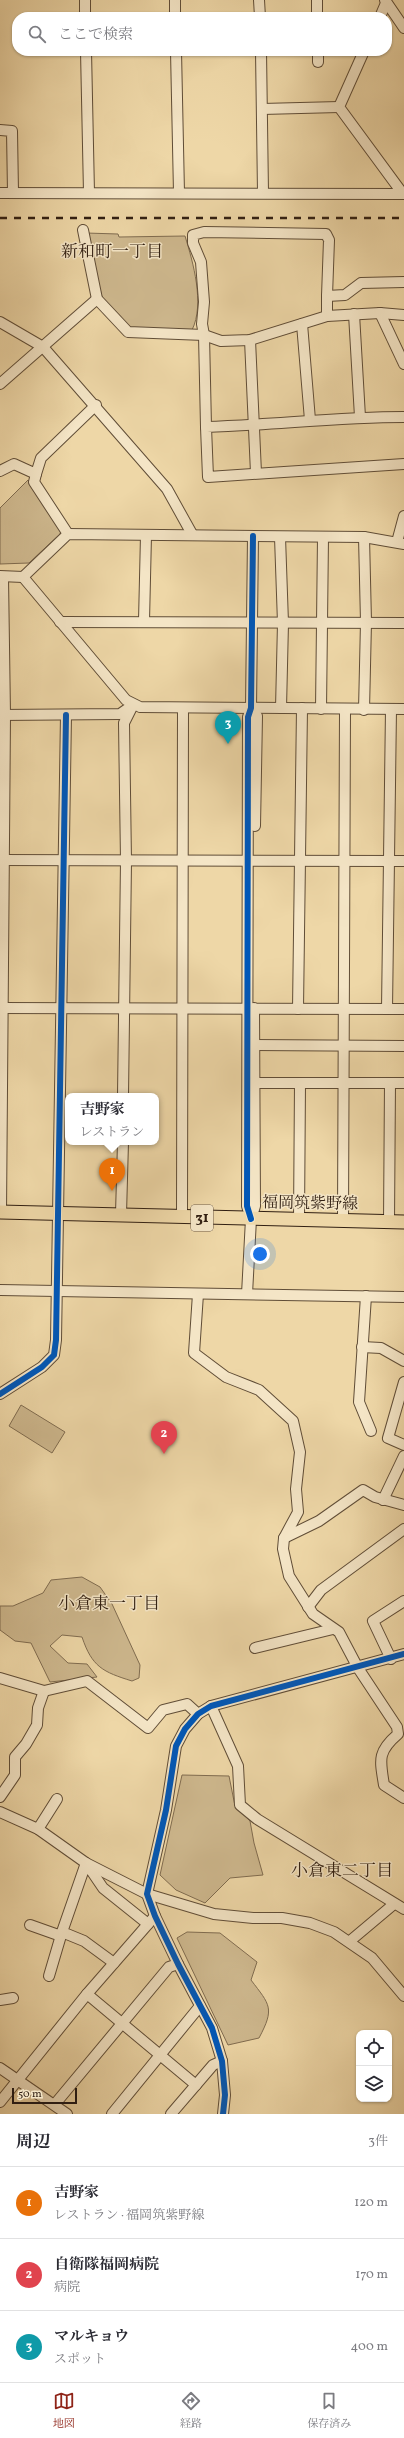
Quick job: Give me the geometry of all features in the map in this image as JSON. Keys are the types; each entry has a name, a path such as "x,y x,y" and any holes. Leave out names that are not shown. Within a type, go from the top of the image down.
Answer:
{"main road":[{"name":"福岡筑紫野線","path":"1,1212 404,1222"}],"street":[{"path":"85,0 86,12"},
{"path":"175,0 175,12"},
{"path":"259,0 260,12"},
{"path":"317,0 317,12"},
{"path":"382,12 385,2"},
{"path":"385,2 404,28"},
{"path":"86,56 89,193"},
{"path":"176,56 179,193"},
{"path":"260,56 263,193"},
{"path":"318,56 318,62"},
{"path":"339,108 362,56"},
{"path":"262,109 339,108"},
{"path":"339,108 403,194"},
{"path":"0,130 12,131 13,193"},
{"path":"0,193 403,194"},
{"path":"83,230 97,299 128,332 204,335 221,340 250,340 327,316 380,313 404,315"},
{"path":"327,316 329,240 326,234 204,232 193,235 193,243 201,262 204,302 202,324 204,335 208,477 404,464"},
{"path":"327,296 345,295 360,283 404,282"},
{"path":"0,384 97,299"},
{"path":"380,313 404,364"},
{"path":"354,314 360,417"},
{"path":"0,322 43,347 96,405 167,489 181,511 192,534"},
{"path":"302,324 310,420"},
{"path":"250,340 253,426 257,457 256,473"},
{"path":"68,534 34,482 41,458 96,405"},
{"path":"206,427 253,426 310,420 360,417 404,417"},
{"path":"0,471 14,464 36,474"},
{"path":"1,1212 3,715 2,577 23,577 68,534 192,534 280,537 364,537 400,543 404,516"},
{"path":"144,621 146,535"},
{"path":"247,1294 251,1219 255,1206 251,1083 251,862 257,716 251,708 253,536"},
{"path":"280,537 283,623 281,708"},
{"path":"321,708 323,537"},
{"path":"364,537 366,622 364,710"},
{"path":"23,577 126,700 133,705 140,707 183,708 321,708 345,710 404,709"},
{"path":"60,622 252,621 283,623 404,623"},
{"path":"3,715 120,714 133,705"},
{"path":"124,1093 126,861 124,723 133,705"},
{"path":"182,1217 184,861 183,708"},
{"path":"298,1009 302,708"},
{"path":"387,1009 391,709"},
{"path":"343,1221 345,1046 342,1009 345,862 345,710"},
{"path":"0,1394 42,1367 54,1354 62,1008 66,715"},
{"path":"2,860 64,859 251,862 404,861"},
{"path":"2,1008 404,1009"},
{"path":"251,1008 254,1045 251,1083"},
{"path":"254,1045 404,1046"},
{"path":"251,1083 404,1083"},
{"path":"388,1222 390,1083"},
{"path":"299,1220 300,1084"},
{"path":"122,1214 123,1145"},
{"path":"0,1290 404,1297"},
{"path":"198,1294 194,1353 226,1377 259,1390 293,1421 300,1452 296,1489 298,1512 284,1538 283,1549 289,1576 313,1614 339,1632 358,1668 396,1728 398,1734 386,1745 380,1760 384,1786 404,1798"},
{"path":"366,1296 359,1402 371,1431"},
{"path":"362,1347 381,1348 404,1361"},
{"path":"404,1382 388,1438 404,1445"},
{"path":"383,1500 404,1456"},
{"path":"284,1538 319,1521 363,1490 383,1500 404,1505"},
{"path":"308,1607 321,1590 404,1529"},
{"path":"391,1659 373,1621 404,1601"},
{"path":"255,1648 333,1628"},
{"path":"223,2114 224,2095 222,2061 212,2028 178,1964 152,1920 147,1894 166,1810 176,1746 185,1729 198,1714 211,1706 358,1668 404,1654"},
{"path":"0,1678 44,1691 87,1681 148,1728 162,1710 188,1704 198,1714"},
{"path":"0,1796 15,1775 15,1757 26,1744 37,1725 38,1708 44,1691"},
{"path":"211,1706 238,1766 240,1805 257,1819 328,1861 404,1909"},
{"path":"38,1829 57,1799"},
{"path":"0,1812 38,1829 86,1863 147,1894 198,1910 228,1916 282,1918 310,1923 334,1932 350,1941 372,1958 404,1996"},
{"path":"86,1863 103,1888 152,1920"},
{"path":"48,1976 86,1863"},
{"path":"350,1941 394,1904"},
{"path":"0,2102 87,1994 152,1920"},
{"path":"30,1925 84,1941 114,1963"},
{"path":"55,2104 169,1967 178,1964"},
{"path":"87,1994 196,2085"},
{"path":"0,2000 13,1998"},
{"path":"112,2114 159,2054 200,2006"},
{"path":"171,2114 213,2065 222,2061"},
{"path":"0,2068 55,2104 67,2114"}],"shaded area":[{"path":"86,233 118,234 119,237 185,236 194,270 198,296 196,320 192,330 130,329 103,301"},
{"path":"28,480 61,531 60,534 29,563 0,564 0,508"},
{"path":"21,1405 65,1432 52,1453 9,1426"},
{"path":"82,1577 100,1587 112,1604 140,1665 139,1678 132,1681 113,1675 95,1662 90,1655 82,1637 62,1635 50,1646 68,1663 87,1664 97,1677 50,1682 31,1643 15,1641 0,1630 0,1606 13,1606 43,1593 51,1580"},
{"path":"182,1775 229,1776 235,1806 250,1821 254,1843 263,1875 230,1878 205,1903 176,1890 160,1875"},
{"path":"187,1932 220,1933 257,1962 251,1980 263,1995 269,2013 259,2038 228,2045 177,1938"}],"railway":[{"path":"0,218 404,218"}],"cycle path":[{"path":"251,1219 247,1206 248,717 251,708 253,536"},
{"path":"0,1394 42,1367 54,1355 56,1340 66,715"},
{"path":"223,2114 225,2095 222,2061 212,2028 178,1964 155,1916 147,1894 166,1810 176,1746 185,1729 198,1714 211,1706 404,1654"}],"place":[{"name":"マルキョウ","path":"228,744"},
{"name":"吉野家","path":"112,1191"},
{"name":"自衛隊福岡病院","path":"164,1454"}],"district":[{"name":"新和町一丁目","path":"112,252"},
{"name":"小倉東一丁目","path":"109,1604"},
{"name":"小倉東二丁目","path":"342,1871"}]}
